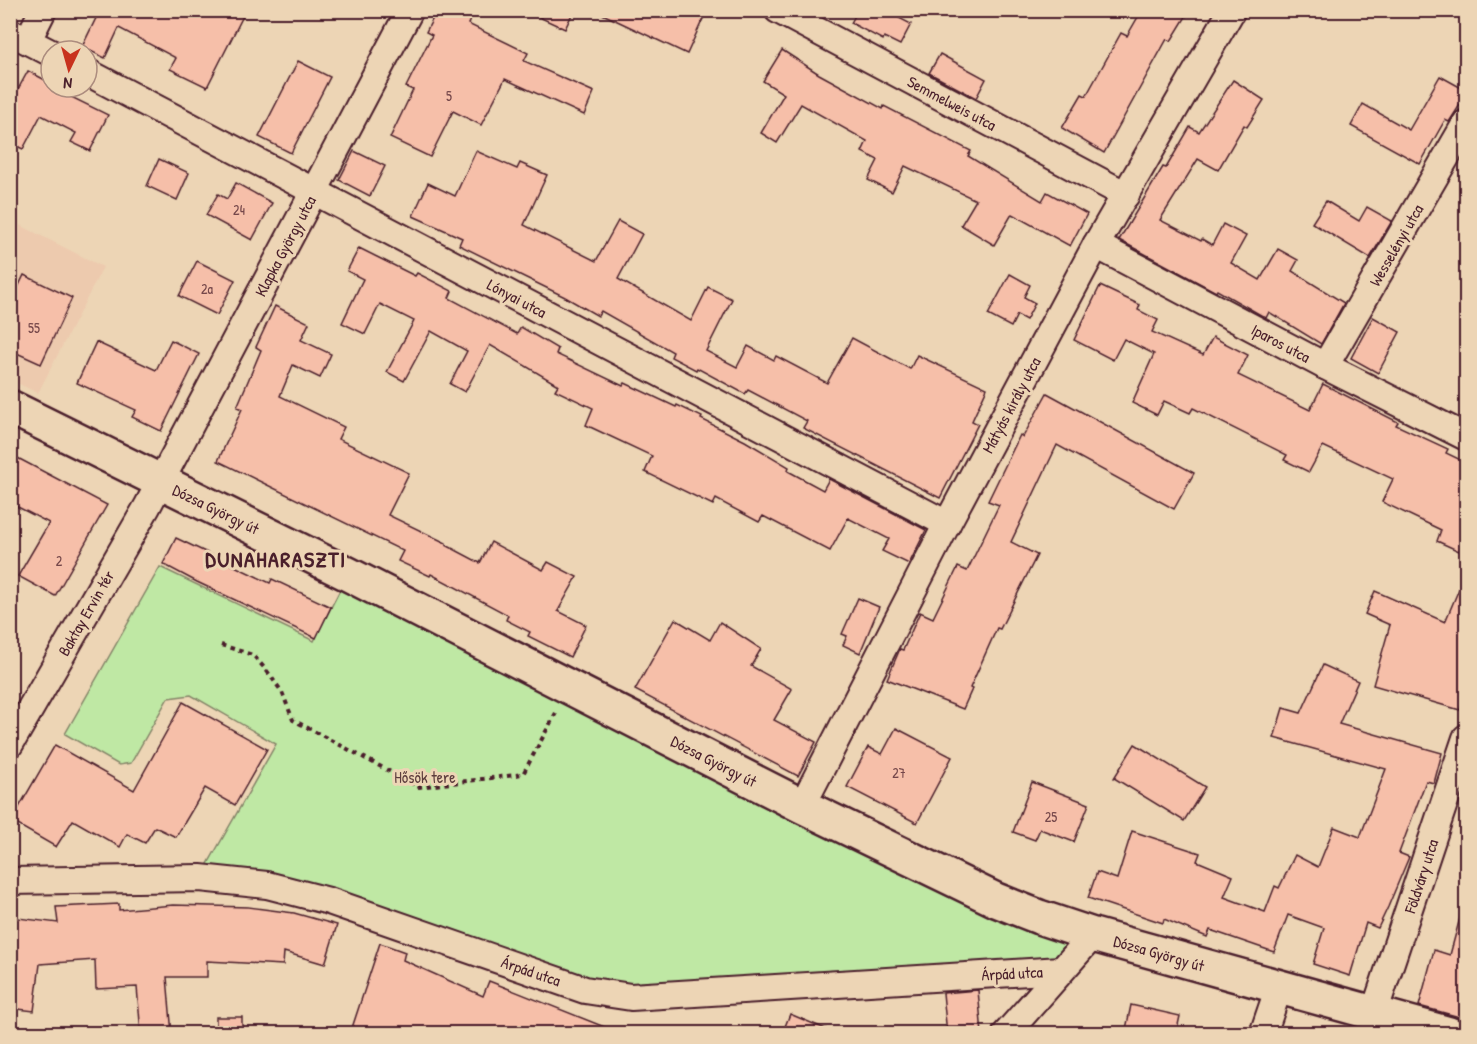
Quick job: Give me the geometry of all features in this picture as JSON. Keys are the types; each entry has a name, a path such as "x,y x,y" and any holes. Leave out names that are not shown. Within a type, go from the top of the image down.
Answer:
{"main road":[{"name":"Dózsa György út","path":"10,407 348,574 802,806 996,900 1093,935 1449,1034"}],"street":[{"path":"39,46 19,36 44,10"},
{"name":"Klapka György utca","path":"160,481 410,10"},
{"name":"Semmelweis utca","path":"778,10 821,20 1126,195"},
{"name":"Mátyás király utca","path":"802,806 947,524 1096,246 1232,10"},
{"name":"Lónyai utca","path":"99,78 947,524"},
{"name":"Wesselényi utca","path":"1325,366 1467,123"},
{"name":"Iparos utca","path":"1096,246 1325,366 1467,437"},
{"name":"Baktay Ervin tér","path":"12,739 160,481"},
{"name":"Földváry utca","path":"1374,1013 1467,738"},
{"name":"Árpád utca","path":"10,881 200,878 267,885 329,901 585,990 631,997 1061,970"},
{"path":"1006,1034 1093,935"},
{"path":"1263,1034 1279,987"}],"path":[{"path":"221,645 253,655 282,692 293,720 419,787 523,774 557,711"}],"shaded area":[{"path":"10,220 103,267 38,393 11,380"}],"green space":[{"name":"Hősök tere","path":"160,567 314,641 348,574 1093,935 1069,961 631,997 329,901 200,878 276,744 191,695 168,698 131,763 119,765 65,734"}],"building":[{"path":"86,10 246,10 207,87 170,69 176,58 119,28 105,58 99,55 99,39 86,39 97,16"},
{"path":"437,10 475,10 468,24 528,53 524,61 594,92 584,115 505,79 481,125 453,111 430,157 390,138 413,90 406,87 432,35 426,32"},
{"path":"524,10 574,10 565,29"},
{"path":"594,10 707,10 687,54"},
{"path":"858,10 903,10 899,18 911,24 900,45 884,37 883,40 851,23"},
{"path":"1142,10 1190,10 1171,41 1167,39 1104,153 1062,128 1082,94 1086,96 1121,33 1127,36"},
{"path":"782,50 819,74 883,109 884,106 971,151 968,156 1042,201 1047,192 1087,214 1070,246 1012,214 994,245 961,225 976,200 905,166 892,192 868,180 878,160 862,152 867,141 801,104 777,143 761,133 784,94 763,81"},
{"path":"940,54 986,79 976,98 929,73"},
{"path":"298,61 330,77 291,153 259,137"},
{"path":"28,71 39,77 39,99 75,99 108,115 90,151 71,142 76,133 41,115 23,149 10,143 10,87 17,91"},
{"path":"1440,76 1467,91 1467,94 1449,122 1445,120 1420,164 1351,126 1363,104 1409,130"},
{"path":"1233,80 1264,100 1247,127 1244,125 1218,170 1198,159 1160,220 1212,245 1223,224 1246,236 1231,263 1260,280 1278,249 1298,260 1292,271 1344,303 1321,344 1269,312 1266,318 1119,240 1190,127 1199,132"},
{"path":"354,151 385,166 370,196 339,180"},
{"path":"476,151 517,169 520,163 547,175 524,225 596,261 618,221 642,234 618,279 691,321 708,287 732,299 706,351 737,367 748,346 774,360 776,356 827,383 852,338 910,369 917,355 987,388 972,421 978,424 940,498 803,428 807,421 748,390 745,394 671,357 673,352 601,311 598,316 565,297 459,245 462,238 413,216 428,183 455,196"},
{"path":"159,159 189,173 177,200 147,186"},
{"path":"236,183 272,203 252,240 206,215 218,194 227,199"},
{"path":"1326,201 1359,221 1367,207 1392,221 1370,258 1312,223"},
{"path":"359,248 415,276 417,273 452,291 449,298 517,334 521,327 558,349 556,354 623,386 625,383 702,417 701,419 745,441 789,467 788,471 823,490 829,479 926,530 909,564 882,551 889,539 848,518 830,551 763,516 759,522 716,499 713,505 645,472 652,456 586,425 593,408 555,390 558,385 490,345 465,392 450,384 467,351 431,331 404,381 387,372 414,321 380,304 365,334 342,323 363,279 347,271"},
{"path":"197,261 235,280 217,315 179,296"},
{"path":"1010,274 1030,285 1024,297 1035,303 1026,320 1017,315 1011,327 988,315"},
{"path":"24,275 72,298 41,364 10,350 10,304"},
{"path":"1100,286 1140,305 1138,310 1158,320 1152,332 1203,355 1213,337 1248,355 1238,375 1310,410 1323,384 1398,422 1396,425 1448,449 1446,453 1467,463 1467,535 1459,551 1437,541 1441,530 1382,502 1393,479 1323,446 1309,472 1284,460 1287,455 1193,408 1190,413 1164,401 1157,415 1132,403 1154,354 1124,339 1113,360 1074,340"},
{"path":"275,306 309,323 301,340 331,354 320,378 293,365 280,396 344,427 338,439 409,473 388,515 446,543 480,563 491,542 543,570 548,562 577,577 558,611 586,625 570,657 528,636 530,632 506,620 508,615 431,574 430,576 398,561 403,551 218,461 242,409 237,407 261,350 256,347"},
{"path":"1373,317 1400,332 1378,373 1351,358"},
{"path":"171,340 199,354 161,431 132,417 136,410 77,383 96,342 156,370"},
{"path":"1047,393 1194,473 1174,509 1057,445 1011,542 1037,555 1000,629 997,628 963,709 887,679 920,612 933,618 958,567 967,571 999,505 988,501 1020,435 1023,437"},
{"path":"10,454 107,505 55,596 18,576 49,523 10,503"},
{"path":"176,538 270,583 272,579 331,607 316,638 163,564"},
{"path":"1467,570 1467,688 1460,710 1373,685 1390,625 1365,614 1375,591 1445,622"},
{"path":"858,598 879,607 860,653 843,645 847,636 842,634"},
{"path":"675,619 710,640 720,622 761,649 751,666 792,689 774,720 816,742 798,776 635,690"},
{"path":"1323,665 1358,681 1339,724 1442,753 1434,783 1426,781 1399,853 1409,857 1378,928 1366,923 1350,976 1313,964 1324,928 1288,915 1274,952 1210,930 1207,937 1164,919 1163,923 1088,898 1097,872 1117,879 1132,831 1200,853 1197,861 1233,876 1224,897 1265,912 1275,886 1279,888 1295,855 1318,867 1334,827 1360,837 1386,769 1274,738 1283,708 1301,713"},
{"path":"183,702 267,749 235,805 205,788 176,837 155,827 145,843 127,834 120,847 73,820 56,847 11,821 55,745 134,790"},
{"path":"896,728 952,757 917,823 847,787 868,747 882,754"},
{"path":"1135,744 1205,787 1184,821 1114,778"},
{"path":"1032,782 1089,804 1074,842 1040,829 1035,840 1013,832"},
{"path":"119,904 119,910 173,905 248,907 294,913 337,925 325,964 284,952 283,965 207,961 207,977 167,977 172,1034 141,1034 137,987 96,989 95,960 40,964 34,1011 10,1008 16,958 10,957 10,917 58,923 56,907"},
{"path":"1461,914 1467,914 1467,1019 1419,1006 1434,950 1450,955"},
{"path":"380,943 405,952 403,960 483,996 489,981 622,1034 350,1034"},
{"path":"978,990 982,1034 947,1034 943,993"},
{"path":"1131,1005 1180,1016 1176,1034 1125,1034"},
{"path":"790,1014 835,1033 835,1034 782,1034"},
{"path":"216,1017 242,1017 242,1034 216,1034"}],"district":[{"name":"DUNAHARASZTI","path":"276,559"}]}
